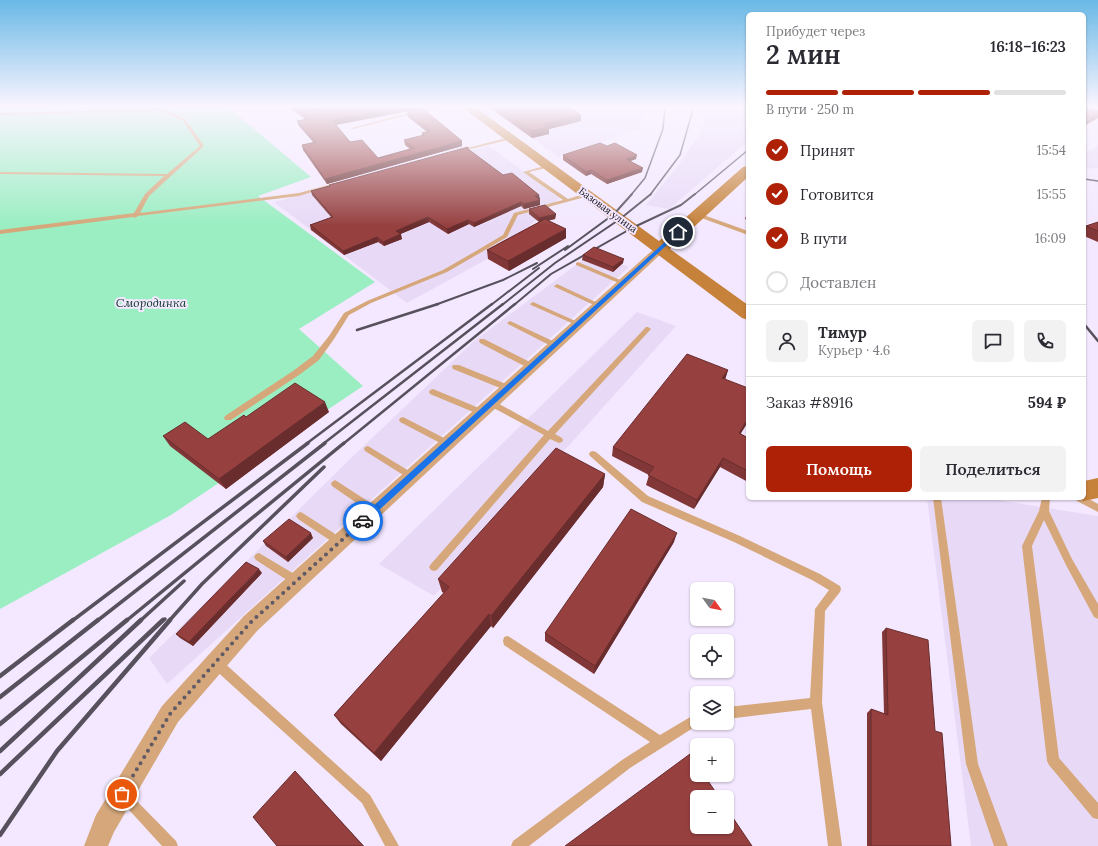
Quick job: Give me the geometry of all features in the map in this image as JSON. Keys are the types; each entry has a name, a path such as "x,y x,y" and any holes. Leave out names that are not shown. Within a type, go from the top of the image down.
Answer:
{"main road":[{"name":"Базовая улица","path":"522,146 746,313"},
{"path":"660,249 746,172"},
{"path":"1086,491 1098,488"}],"street":[{"path":"96,846 105,824 170,714 251,622 660,249"}],"lane":[{"path":"135,216 147,196 168,175 201,146"},
{"path":"449,153 476,146"},
{"path":"548,166 525,172 568,201"},
{"path":"0,173 168,175"},
{"path":"0,232 299,194 344,182"},
{"path":"228,418 316,358 332,337 346,314 369,302 445,271 478,252 504,236 516,214 587,195"},
{"path":"698,215 746,233"},
{"path":"578,264 623,283"},
{"path":"557,286 598,305"},
{"path":"533,304 578,324"},
{"path":"510,323 554,345"},
{"path":"434,567 549,435 648,329"},
{"path":"482,341 531,366"},
{"path":"456,367 508,388"},
{"path":"433,392 486,407 559,440"},
{"path":"403,420 447,444"},
{"path":"368,449 411,476"},
{"path":"593,454 645,499 744,543 816,577 836,589 820,609 816,703 836,846"},
{"path":"335,484 374,510"},
{"path":"937,500 972,764 1001,846"},
{"path":"1046,500 1044,511 1027,546 1053,761 1098,813"},
{"path":"1084,500 1098,508"},
{"path":"1044,511 1069,562 1098,614"},
{"path":"301,516 340,542"},
{"path":"259,557 297,581"},
{"path":"508,641 660,742"},
{"path":"215,662 366,798 392,846"},
{"path":"734,712 816,703"},
{"path":"518,846 626,764 690,723"},
{"path":"122,794 171,846"}],"shaded area":[{"path":"487,146 490,146 560,198 502,251 407,303 274,202"},
{"path":"544,146 589,146 559,157"},
{"path":"691,146 742,146 669,209 646,205 678,166"},
{"path":"1098,146 1098,168 1086,169 1086,152"},
{"path":"592,253 629,267 167,684 149,658 350,459 474,341"},
{"path":"637,312 676,326 434,596 379,564"},
{"path":"927,500 997,500 1098,516 1098,846 971,846"}],"green space":[{"name":"Смородинка","path":"0,146 275,146 311,177 258,196 375,282 299,329 363,386 171,515 0,609"}],"building":[{"path":"303,146 368,146 378,158 414,148 412,146 442,146 325,179"},
{"path":"589,146 621,146 637,155 626,159 643,168 607,180 591,170 586,172 563,155"},
{"path":"468,147 468,149 503,175 512,173 539,195 535,196 540,200 524,204 521,202 474,223 468,220 447,229 428,217 396,231 401,234 383,242 377,237 343,251 310,225 333,217 311,191"},
{"path":"545,205 556,214 539,218 529,209"},
{"path":"545,219 566,229 508,261 487,250"},
{"path":"1098,222 1098,231 1086,226"},
{"path":"594,247 624,259 613,267 583,255"},
{"path":"687,354 728,370 722,378 746,387 746,421 739,433 746,437 746,470 723,458 697,500 648,475 654,467 613,447"},
{"path":"295,383 325,402 219,479 163,436 185,422 208,439 244,415 246,417"},
{"path":"556,448 605,474 491,616 489,614 374,753 334,715 449,587 438,579"},
{"path":"631,509 677,533 595,666 545,633"},
{"path":"289,519 311,533 286,557 263,541"},
{"path":"246,562 259,569 189,642 176,634"},
{"path":"886,628 928,640 935,731 942,733 951,846 871,846 871,709 888,715"},
{"path":"690,754 690,782 709,782 714,790 690,790 690,834 734,834 734,819 752,846 565,846"},
{"path":"295,771 363,846 277,846 253,817"}],"railway":[{"path":"631,195 645,178 657,146"},
{"path":"650,195 680,155 682,146"},
{"path":"694,195 746,152"},
{"path":"1086,179 1098,181"},
{"path":"565,250 614,214 632,194"},
{"path":"514,305 551,274 632,228 681,205 695,194"},
{"path":"502,305 555,263 620,219 650,195"},
{"path":"533,269 568,246"},
{"path":"436,305 503,280 537,263"},
{"path":"491,305 539,268"},
{"path":"306,444 492,304"},
{"path":"323,444 503,304"},
{"path":"343,444 515,304"},
{"path":"357,330 436,305"},
{"path":"1086,326 1098,341"},
{"path":"72,621 308,443"},
{"path":"97,621 325,443"},
{"path":"126,621 344,443"},
{"path":"169,621 202,584 324,467"},
{"path":"140,621 184,581"},
{"path":"0,676 73,620"},
{"path":"0,697 98,620"},
{"path":"0,724 127,620"},
{"path":"0,751 141,620"},
{"path":"0,774 163,620"},
{"path":"0,835 57,751 170,620"}],"way so far":[{"path":"122,794 170,714 251,622 363,521"}],"route":[{"path":"363,521 678,232"}]}
